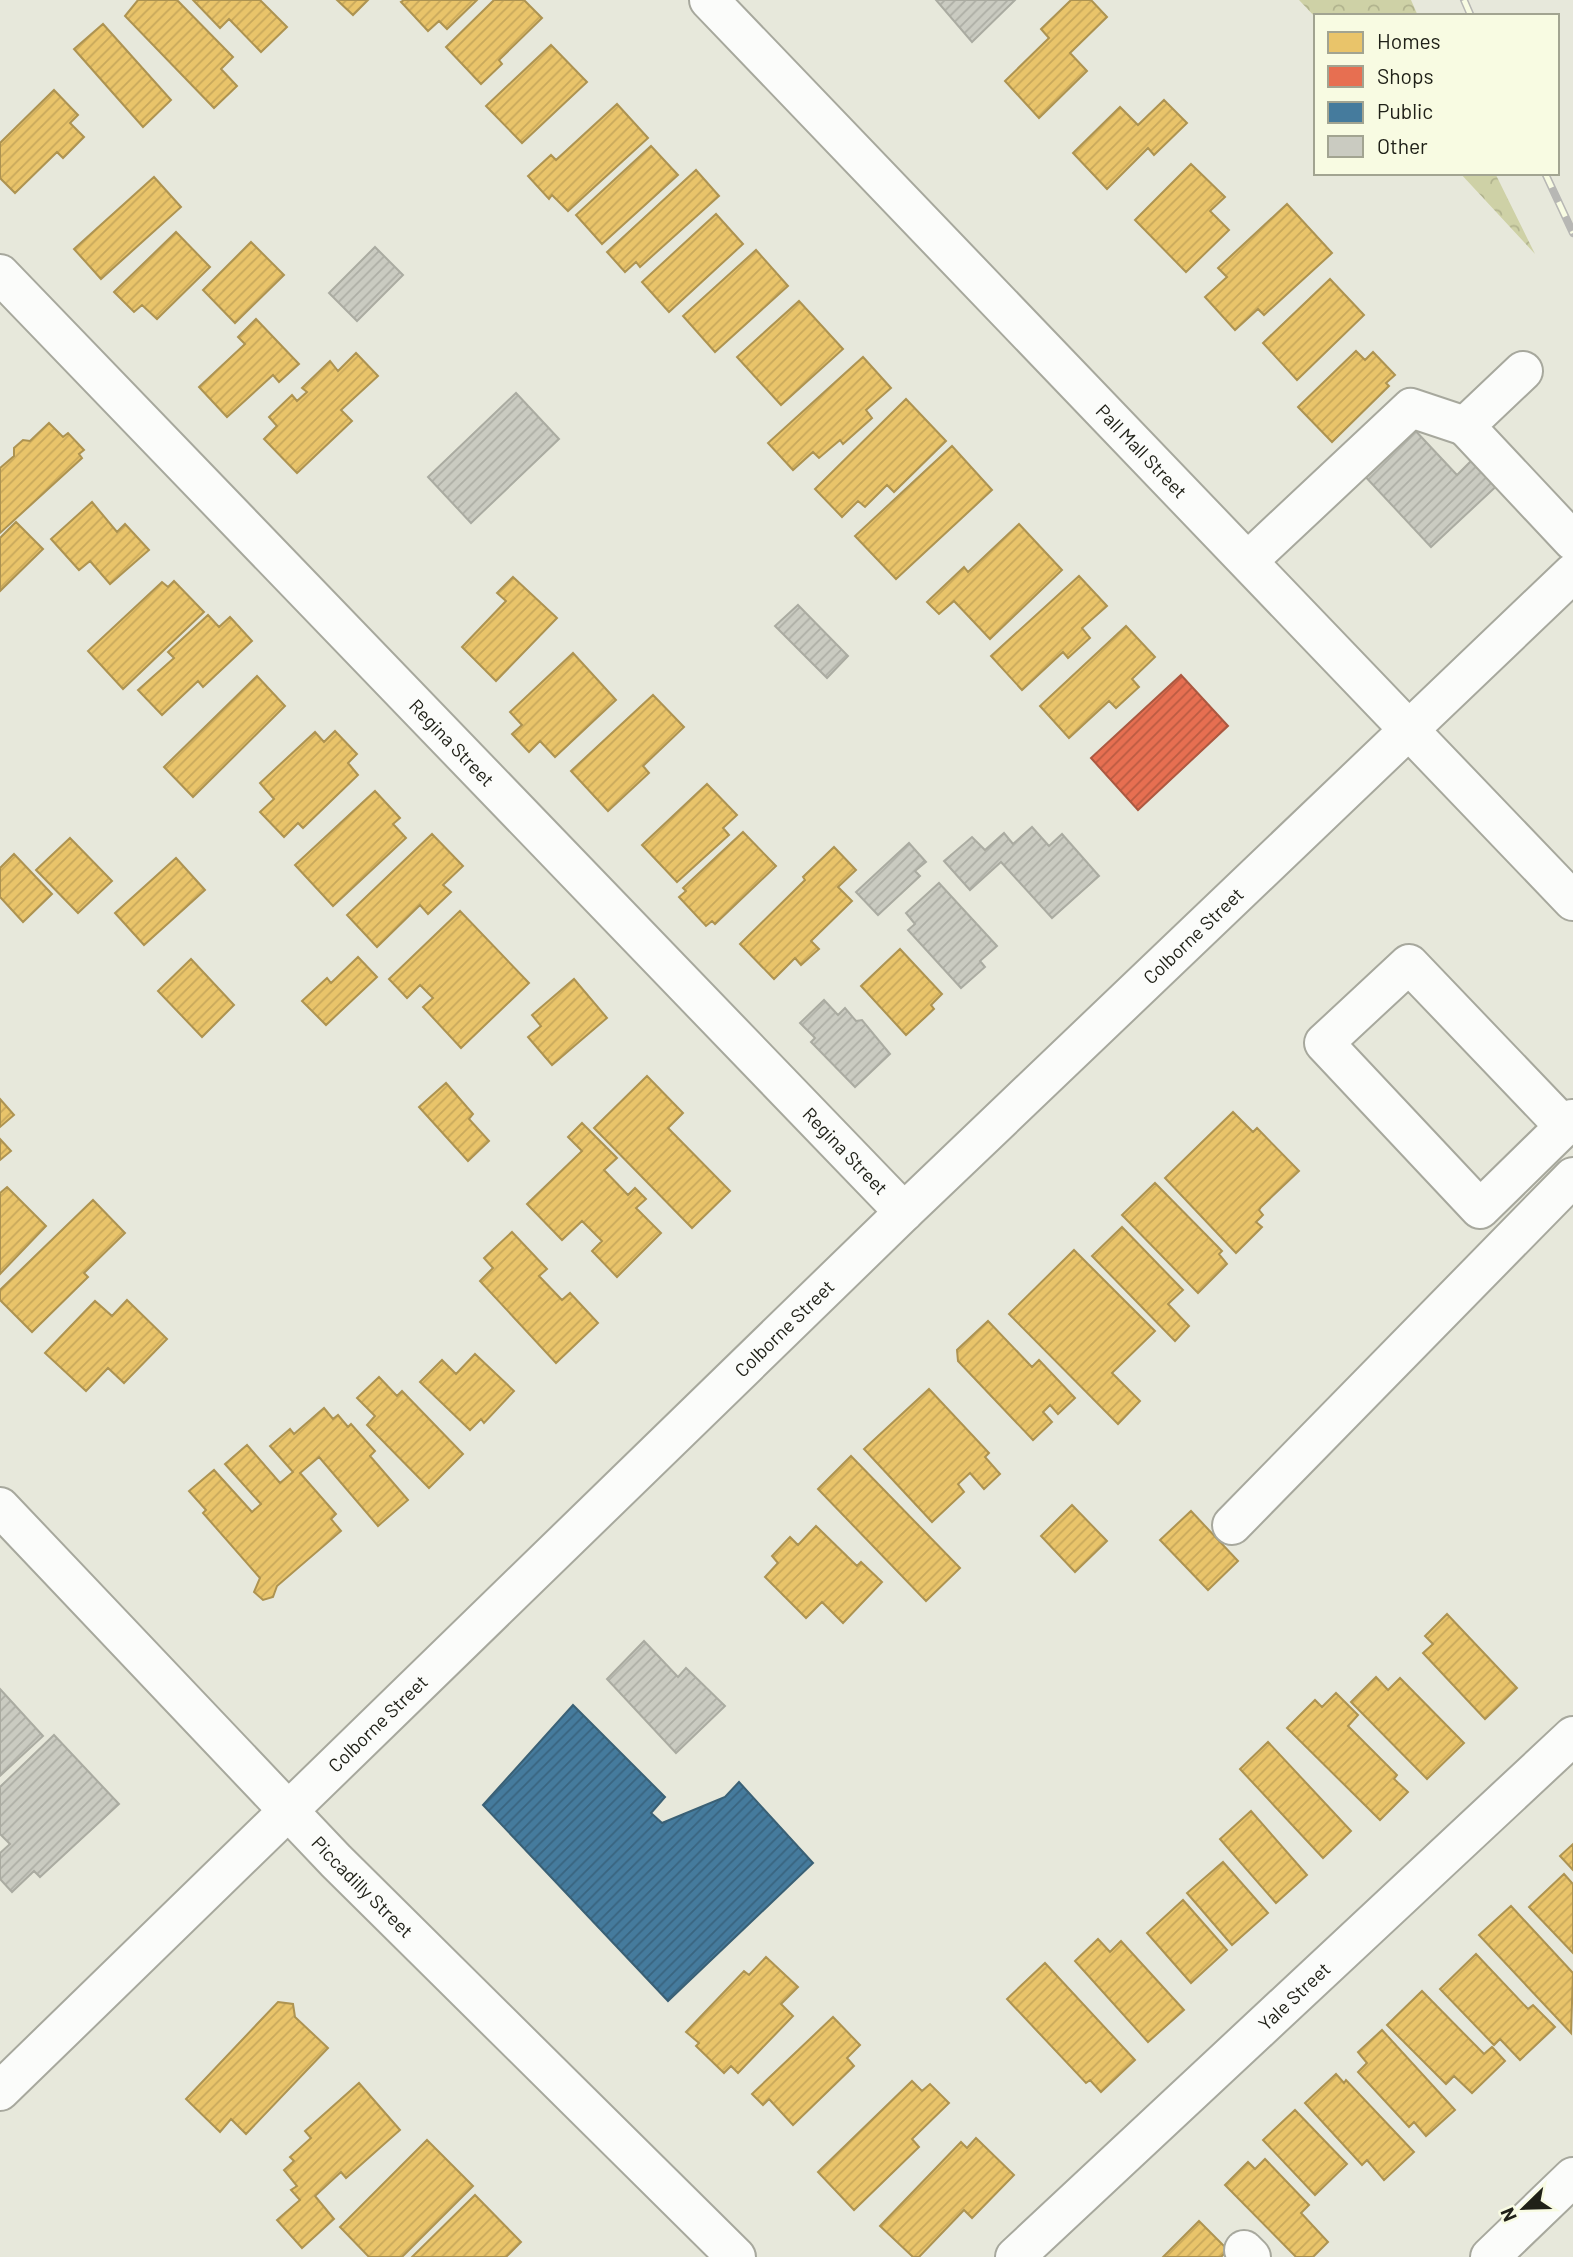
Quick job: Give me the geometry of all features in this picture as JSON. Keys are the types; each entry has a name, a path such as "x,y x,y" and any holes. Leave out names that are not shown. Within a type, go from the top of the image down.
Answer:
{"street":[{"name":"Pall Mall Street","path":"709,0 1249,560 1573,901"},
{"name":"Regina Street","path":"0,274 904,1212"},
{"path":"1465,426 1523,370"},
{"path":"1249,560 1411,408 1465,426 1573,541"},
{"name":"Colborne Street","path":"0,2091 904,1212 1573,573"},
{"path":"1409,964 1571,1119 1480,1209 1324,1043 1409,964"},
{"path":"1232,1525 1573,1177"},
{"name":"Piccadilly Street","path":"0,1507 348,1874 736,2257"},
{"name":"Yale Street","path":"1015,2257 1573,1736"},
{"path":"1490,2257 1573,2177"}],"green space":[{"path":"1299,0 1411,0 1417,14 1314,14"},
{"path":"1462,175 1496,175 1535,254"}],"building: Homes":[{"path":"138,0 177,0 233,57 221,69 237,86 214,108 125,16"},
{"path":"193,0 260,0 287,27 261,52 229,19 220,28"},
{"path":"337,0 368,0 353,15"},
{"path":"477,0 447,29 439,21 428,31 401,2"},
{"path":"494,0 524,0 542,18 499,60 502,64 481,84 446,47"},
{"path":"1071,0 1091,0 1107,17 1070,53 1087,71 1039,118 1005,81 1049,38 1041,29"},
{"path":"103,24 171,100 143,127 74,49"},
{"path":"551,45 587,82 522,143 486,106"},
{"path":"54,90 78,115 70,123 84,137 63,158 57,152 15,193 0,178 0,143"},
{"path":"1164,100 1187,123 1154,155 1148,148 1107,189 1073,153 1120,107 1138,125"},
{"path":"617,104 648,138 568,211 552,195 549,199 528,176 551,155 556,160"},
{"path":"651,146 678,175 602,244 576,215"},
{"path":"1191,164 1225,197 1210,211 1229,230 1186,272 1135,220"},
{"path":"696,170 719,196 640,267 636,262 625,272 607,252"},
{"path":"154,177 181,207 101,279 74,249"},
{"path":"1287,204 1332,253 1264,315 1258,309 1235,330 1205,297 1227,277 1218,268"},
{"path":"716,214 743,244 669,312 642,282"},
{"path":"176,232 210,267 157,319 142,305 134,312 114,292"},
{"path":"251,242 284,275 235,323 203,290"},
{"path":"756,250 788,286 715,352 683,316"},
{"path":"1330,279 1364,315 1297,380 1263,343"},
{"path":"799,301 843,349 781,405 737,357"},
{"path":"256,319 299,364 279,382 273,375 227,417 199,387 245,344 238,337"},
{"path":"1356,351 1365,360 1373,352 1395,375 1386,383 1389,386 1332,442 1298,407"},
{"path":"356,353 378,376 341,410 352,421 297,473 264,439 277,426 269,417 292,395 297,401 307,392 302,388 330,361 338,371"},
{"path":"863,357 891,388 866,410 872,418 843,444 840,440 819,458 813,452 793,470 768,443"},
{"path":"906,399 946,441 894,492 887,485 865,507 858,501 842,517 815,489"},
{"path":"49,423 63,437 68,433 84,450 79,454 82,458 0,533 0,468 14,456 14,448 23,440 30,441"},
{"path":"952,446 992,490 896,579 855,536"},
{"path":"92,502 117,532 125,524 149,550 110,584 90,561 79,570 51,539"},
{"path":"16,522 43,549 0,591 0,538"},
{"path":"1019,524 1062,570 990,639 954,601 939,614 927,602 964,567 968,572"},
{"path":"1079,576 1107,606 1082,628 1090,638 1068,658 1063,652 1022,690 991,656"},
{"path":"513,577 557,618 496,681 462,647 506,601 497,593"},
{"path":"174,581 204,612 123,689 88,651 162,582 168,587"},
{"path":"208,615 219,627 230,617 252,641 203,687 198,681 162,715 138,690 174,658 168,652"},
{"path":"1126,626 1155,657 1132,679 1139,687 1116,708 1109,701 1069,738 1040,706"},
{"path":"573,653 616,700 555,757 540,741 529,752 512,734 522,725 510,712"},
{"path":"257,676 285,706 193,797 164,767"},
{"path":"653,695 684,727 643,766 649,773 608,811 571,771"},
{"path":"335,731 357,754 348,763 358,775 303,828 298,823 284,837 260,812 274,799 260,783 315,732 324,742"},
{"path":"707,784 737,815 723,828 729,835 677,882 642,845"},
{"path":"375,791 400,818 393,824 406,838 333,906 295,865"},
{"path":"743,832 776,866 715,924 712,921 706,926 679,897 686,891 683,888"},
{"path":"432,834 463,866 443,885 451,892 428,914 420,905 377,947 347,915"},
{"path":"70,838 112,881 78,913 36,870"},
{"path":"834,847 856,870 838,887 852,901 811,941 819,949 801,965 795,958 774,979 740,944 805,880 803,877"},
{"path":"14,854 52,894 23,922 0,897 0,868"},
{"path":"176,858 205,890 144,945 115,913"},
{"path":"460,911 529,983 461,1048 423,1007 433,998 420,985 407,998 389,979"},
{"path":"900,949 942,994 931,1005 934,1009 906,1035 861,986"},
{"path":"358,957 377,977 326,1025 302,1001 327,978 331,983"},
{"path":"191,959 234,1005 202,1037 158,991"},
{"path":"574,979 607,1018 552,1065 528,1037 541,1026 532,1015"},
{"path":"647,1076 683,1113 668,1128 730,1191 692,1228 594,1128"},
{"path":"446,1083 473,1114 469,1119 489,1141 468,1161 419,1107"},
{"path":"0,1099 14,1115 0,1127"},
{"path":"1233,1112 1253,1132 1257,1128 1299,1171 1261,1207 1259,1210 1263,1215 1256,1222 1262,1227 1236,1253 1165,1178"},
{"path":"582,1123 617,1158 604,1170 628,1195 635,1188 646,1199 636,1208 661,1233 617,1277 592,1251 602,1241 582,1221 562,1240 527,1204 582,1151 568,1137"},
{"path":"0,1139 11,1151 0,1160"},
{"path":"1155,1183 1222,1251 1219,1254 1227,1264 1198,1293 1122,1215"},
{"path":"7,1187 46,1226 0,1274 0,1193"},
{"path":"93,1200 125,1233 84,1273 88,1277 32,1332 0,1300 0,1290"},
{"path":"1122,1227 1183,1290 1168,1304 1189,1326 1175,1341 1092,1256"},
{"path":"512,1232 547,1269 539,1276 562,1300 570,1293 598,1323 556,1363 480,1281 493,1268 484,1258"},
{"path":"1074,1250 1155,1331 1112,1373 1140,1401 1118,1424 1009,1314"},
{"path":"127,1300 167,1339 124,1383 108,1368 86,1391 45,1353 95,1301 112,1316"},
{"path":"988,1321 1032,1367 1039,1360 1075,1398 1058,1414 1050,1405 1043,1412 1052,1422 1033,1440 958,1361 957,1350"},
{"path":"475,1354 514,1391 484,1423 481,1419 470,1430 420,1382 442,1360 456,1374"},
{"path":"379,1377 397,1396 402,1391 463,1454 429,1488 367,1425 375,1416 357,1398"},
{"path":"929,1389 989,1453 985,1457 1000,1474 984,1489 970,1473 958,1484 964,1492 932,1522 864,1449"},
{"path":"324,1408 333,1419 338,1415 348,1427 351,1424 375,1451 370,1456 408,1500 378,1526 319,1457 300,1473 336,1514 331,1519 341,1531 277,1586 273,1597 263,1600 254,1592 260,1578 203,1513 206,1510 189,1491 214,1470 252,1512 261,1504 225,1464 247,1445 280,1483 293,1472 270,1446 290,1429 294,1434"},
{"path":"851,1456 960,1568 926,1601 818,1489"},
{"path":"1072,1505 1107,1541 1075,1572 1041,1536"},
{"path":"1191,1511 1238,1561 1208,1590 1160,1540"},
{"path":"816,1526 857,1566 861,1562 882,1582 843,1623 822,1602 806,1618 765,1577 778,1563 772,1556 790,1537 798,1545"},
{"path":"1447,1614 1517,1688 1485,1719 1423,1653 1433,1644 1425,1636"},
{"path":"1376,1677 1388,1690 1400,1678 1464,1743 1427,1779 1351,1702"},
{"path":"1336,1693 1358,1715 1348,1726 1397,1775 1394,1779 1408,1792 1380,1820 1287,1728 1315,1700 1322,1707"},
{"path":"1268,1742 1351,1831 1323,1858 1240,1769"},
{"path":"1251,1811 1307,1875 1276,1903 1220,1839"},
{"path":"1573,1844 1573,1870 1560,1856"},
{"path":"1223,1862 1268,1913 1232,1945 1187,1893"},
{"path":"1564,1874 1573,1884 1573,1953 1529,1907"},
{"path":"1183,1900 1227,1950 1191,1983 1147,1933"},
{"path":"1511,1906 1573,1973 1571,2033 1479,1935"},
{"path":"1098,1939 1110,1952 1121,1941 1184,2010 1148,2042 1075,1961"},
{"path":"1476,1954 1528,2009 1533,2005 1555,2027 1520,2060 1500,2039 1494,2045 1440,1989"},
{"path":"766,1957 798,1987 781,2004 793,2016 738,2073 731,2066 724,2073 696,2046 699,2043 686,2032 744,1971 749,1975"},
{"path":"1045,1963 1135,2060 1101,2092 1090,2080 1086,2083 1007,1999"},
{"path":"1422,1991 1484,2054 1492,2047 1505,2061 1472,2093 1454,2076 1446,2084 1387,2025"},
{"path":"278,2002 293,2004 295,2017 328,2048 246,2134 231,2119 220,2132 186,2099"},
{"path":"833,2017 860,2045 847,2058 854,2066 793,2125 769,2099 763,2105 752,2094"},
{"path":"1382,2030 1455,2110 1426,2136 1414,2122 1409,2127 1358,2072 1367,2063 1358,2052"},
{"path":"1336,2074 1344,2083 1346,2080 1414,2152 1384,2180 1367,2160 1362,2165 1305,2103"},
{"path":"912,2081 922,2091 930,2084 949,2103 912,2139 919,2147 854,2210 818,2172"},
{"path":"359,2083 400,2130 346,2178 341,2172 315,2196 334,2219 302,2248 277,2220 300,2200 291,2190 297,2186 284,2170 294,2161 290,2157 311,2138 305,2131"},
{"path":"1295,2110 1347,2164 1315,2195 1263,2140"},
{"path":"976,2138 1014,2175 972,2218 964,2210 919,2257 913,2257 880,2226 961,2142 967,2148"},
{"path":"427,2140 473,2186 402,2257 369,2257 340,2227"},
{"path":"1265,2159 1309,2205 1301,2213 1328,2242 1313,2257 1296,2257 1225,2185 1248,2162 1255,2169"},
{"path":"475,2195 521,2242 506,2257 412,2257"},
{"path":"1199,2221 1228,2250 1221,2257 1163,2257"}],"building: Shops":[{"path":"1181,675 1228,726 1138,810 1091,758"}],"building: Public":[{"path":"573,1705 665,1797 651,1813 662,1823 725,1797 739,1782 813,1863 668,2001 483,1805"}],"building: Other":[{"path":"936,0 1015,0 972,42"},
{"path":"375,247 403,275 357,321 329,293"},
{"path":"516,393 559,439 471,523 428,477"},
{"path":"1411,426 1457,475 1479,453 1503,480 1431,547 1361,472"},
{"path":"798,605 848,656 827,678 775,626"},
{"path":"1032,827 1049,846 1062,834 1099,876 1052,918 1001,862 970,890 944,861 972,837 985,850 1004,833 1013,844"},
{"path":"909,843 926,862 915,871 920,876 878,915 856,892"},
{"path":"939,883 997,946 980,961 985,967 961,988 908,930 915,924 906,913"},
{"path":"824,1000 838,1015 845,1008 856,1021 862,1020 890,1054 855,1087 811,1042 815,1038 800,1023"},
{"path":"644,1641 678,1677 686,1668 725,1706 676,1753 607,1679"},
{"path":"0,1689 43,1736 0,1776"},
{"path":"54,1735 119,1804 40,1877 34,1871 12,1892 0,1879 0,1853 10,1844 0,1834 0,1787"}],"railway":[{"path":"1464,0 1470,14"},
{"path":"1546,175 1573,233"}]}
